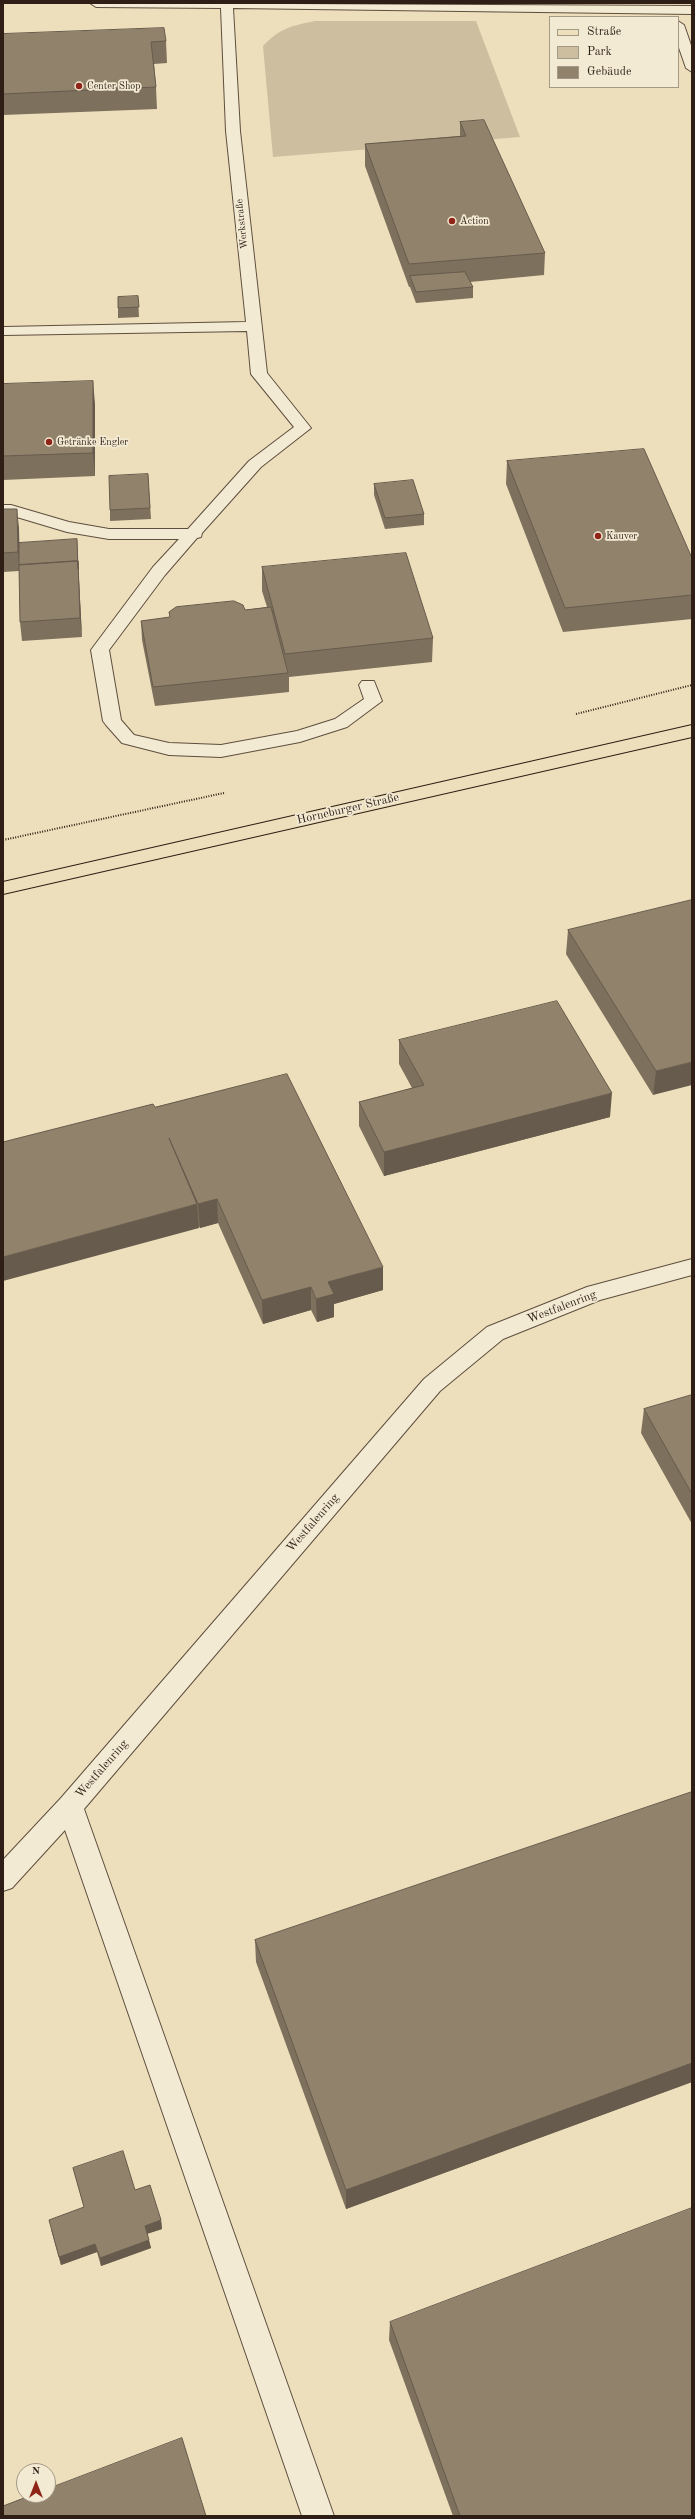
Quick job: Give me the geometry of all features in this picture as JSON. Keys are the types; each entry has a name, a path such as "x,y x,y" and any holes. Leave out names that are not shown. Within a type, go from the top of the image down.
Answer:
{"main road":[{"name":"Horneburger Straße","path":"3,888 692,731"}],"street":[{"path":"96,3 228,4 674,14 692,10"},
{"name":"Werkstraße","path":"195,534 255,464 303,428 259,374 252,326 233,131 228,4"},
{"path":"679,27 689,43 692,68"},
{"path":"4,331 252,326"},
{"path":"3,510 11,510 67,527 108,534 195,534"},
{"path":"195,534 159,571 100,650 112,721 128,739 169,749 221,751 300,736 341,723 373,701 368,685"},
{"name":"Westfalenring","path":"3,1879 70,1806 432,1385 495,1333 594,1293 692,1267"},
{"path":"70,1806 318,2516"}],"green space":[{"path":"315,21 476,21 520,137 273,157 263,46 281,31 299,24"}],"building":[{"name":"Center Shop","path":"164,28 166,41 151,42 156,87 3,94 3,34"},
{"name":"Action","path":"484,120 545,253 409,264 365,144 466,136 460,122"},
{"path":"465,272 473,287 416,292 410,276"},
{"path":"138,296 139,307 118,308 118,297"},
{"name":"Getränke Engler","path":"93,381 93,453 3,456 3,384"},
{"name":"Kauver","path":"644,449 692,558 692,595 565,608 507,461"},
{"path":"148,474 150,508 110,510 109,476"},
{"path":"413,480 424,514 385,518 374,484"},
{"path":"3,509 17,509 18,552 3,553"},
{"path":"77,539 78,561 19,565 19,543"},
{"path":"406,553 433,638 285,654 262,567"},
{"path":"78,561 80,618 20,622 19,565"},
{"path":"234,601 243,605 245,610 271,607 288,673 153,687 141,621 170,617 169,612 176,607"},
{"path":"692,900 692,1062 656,1071 568,930"},
{"path":"557,1001 612,1093 384,1152 359,1102 424,1085 399,1040"},
{"path":"287,1074 383,1267 328,1282 334,1294 316,1299 311,1287 262,1300 217,1199 198,1204 169,1138 197,1204 3,1257 3,1142 153,1104 155,1107"},
{"path":"692,1395 692,1494 644,1409"},
{"path":"692,1792 692,2063 346,2190 255,1940"},
{"path":"123,2151 135,2190 150,2185 161,2220 145,2226 149,2240 100,2258 95,2244 59,2257 49,2220 84,2207 73,2168"},
{"path":"692,2208 692,2516 460,2516 390,2322"},
{"path":"182,2438 206,2516 3,2516 3,2506 16,2501 16,2503 56,2503 56,2486"}],"place":[{"name":"Center Shop","path":"79,86"},
{"name":"Action","path":"452,221"},
{"name":"Getränke Engler","path":"49,442"},
{"name":"Kauver","path":"598,536"}]}
